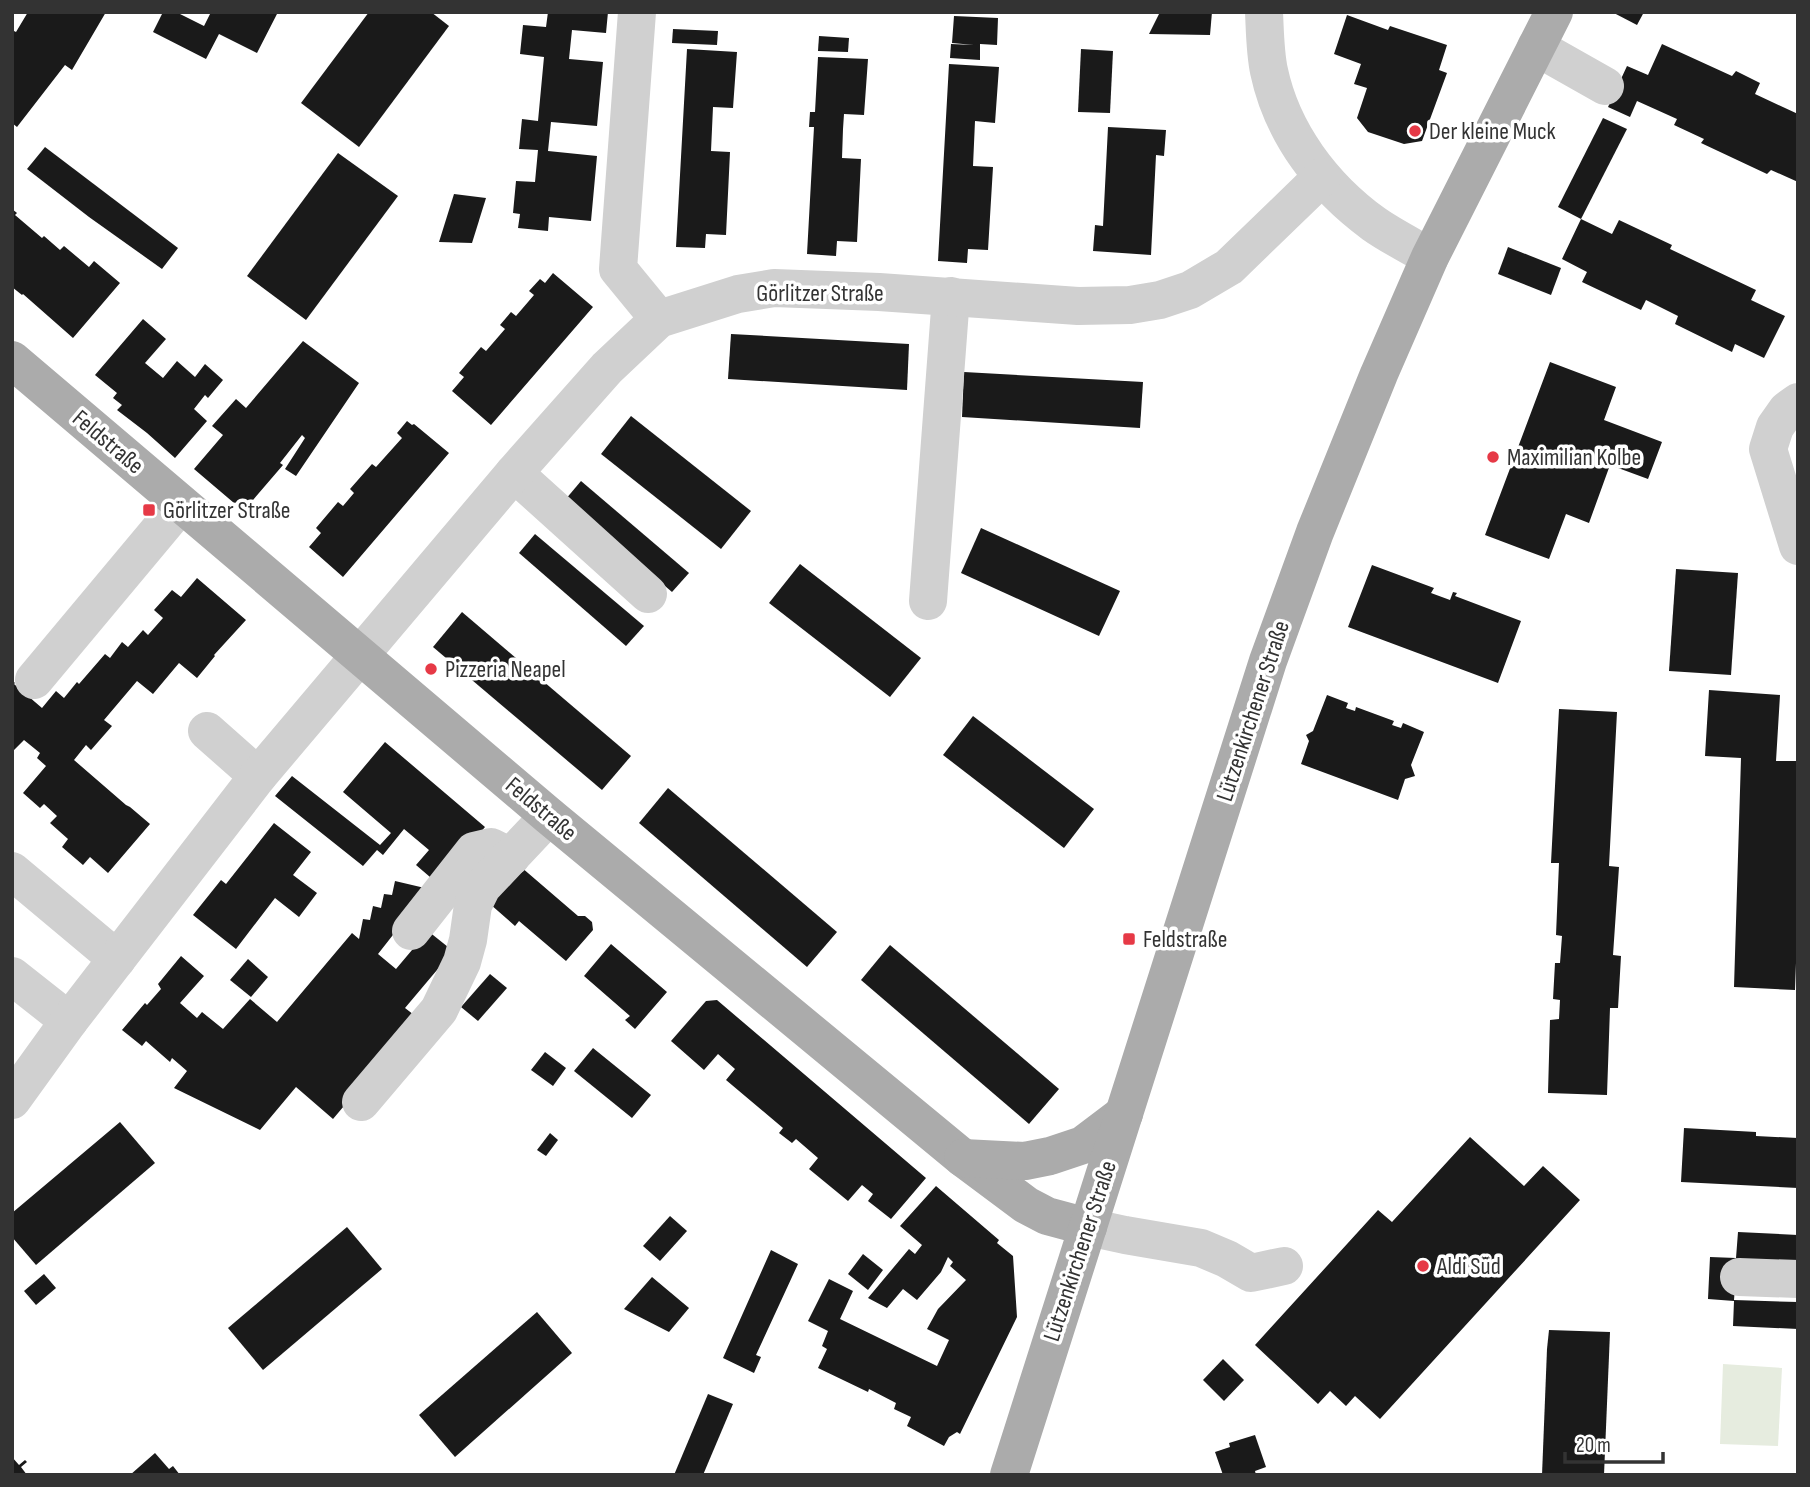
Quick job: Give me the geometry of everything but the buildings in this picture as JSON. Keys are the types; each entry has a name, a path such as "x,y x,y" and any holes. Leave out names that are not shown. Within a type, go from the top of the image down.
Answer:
{"main road":[{"name":"Lützenkirchener Straße","path":"1009,1475 1268,661 1325,507 1430,257 1553,12"},
{"name":"Feldstraße","path":"12,361 549,816 963,1158 1026,1205 1047,1216 1088,1227"},
{"path":"963,1158 1026,1161 1050,1156 1083,1145 1124,1114"}],"street":[{"path":"637,12 618,270 659,319"},
{"path":"1264,12 1270,72 1278,102 1291,132 1322,177 1375,225 1430,257"},
{"path":"1536,47 1605,86"},
{"name":"Görlitzer Straße","path":"12,1100 69,1021 258,776 514,473 607,368 659,319 738,294 774,288 951,296 1078,306 1130,305 1160,300 1190,290 1229,267 1322,177"},
{"path":"928,601 951,296"},
{"path":"1798,402 1787,410 1775,427 1768,449 1798,546"},
{"path":"514,473 648,594"},
{"path":"34,680 181,504"},
{"path":"206,731 258,776"},
{"path":"361,1102 439,1010 462,962 473,905 482,887 549,816"},
{"path":"411,931 474,851 491,847 511,857"},
{"path":"12,871 117,959"},
{"path":"12,976 69,1021"},
{"path":"1088,1227 1201,1248 1251,1273 1284,1265"},
{"path":"1740,1276 1798,1279"}],"shaded area":[{"path":"1723,1364 1782,1368 1778,1446 1720,1444"}],"place":[{"name":"Der kleine Muck","path":"1415,131"},
{"name":"Maximilian Kolbe","path":"1493,457"},
{"name":"Görlitzer Straße","path":"149,510"},
{"name":"Pizzeria Neapel","path":"431,669"},
{"name":"Feldstraße","path":"1129,939"},
{"name":"Aldi Süd","path":"1423,1266"}]}
